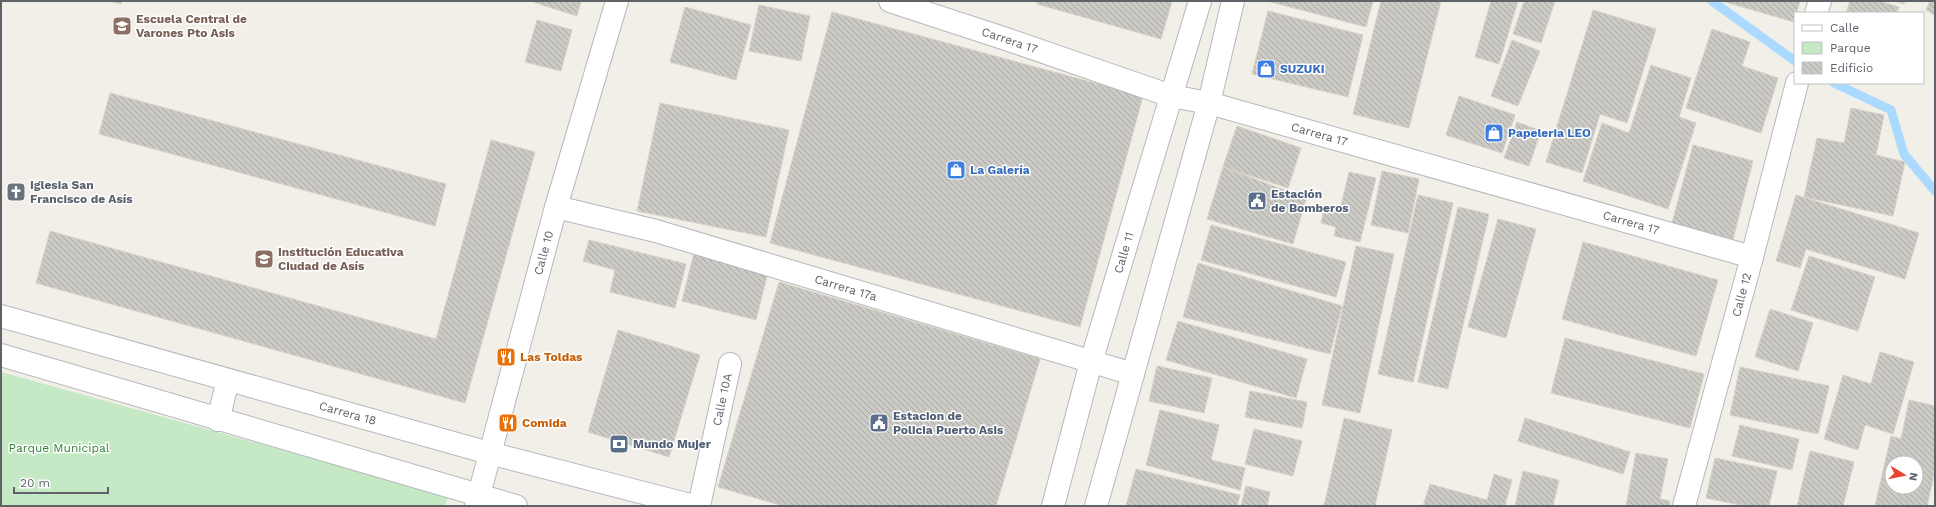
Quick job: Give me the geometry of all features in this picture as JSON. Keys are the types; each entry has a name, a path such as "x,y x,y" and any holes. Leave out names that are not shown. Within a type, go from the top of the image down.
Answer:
{"street":[{"name":"Calle 10","path":"477,501 556,207 617,1"},
{"name":"Carrera 17","path":"890,1 1170,96 1209,103 1752,256"},
{"name":"Calle 11","path":"1053,506 1091,362 1170,96 1200,1"},
{"path":"1096,506 1209,103 1233,1"},
{"path":"1816,12 1820,1"},
{"name":"Calle 12","path":"1688,505 1797,84"},
{"name":"Carrera 17a","path":"556,207 656,231 1133,374"},
{"name":"Carrera 18","path":"1,316 489,453 694,506"},
{"path":"1,355 218,420 477,501 516,506"},
{"name":"Calle 10A","path":"699,506 730,364"},
{"path":"218,420 228,380"}],"green space":[{"name":"Parque Municipal","path":"1,372 448,496 445,506 1,506"}],"building":[{"path":"110,1 122,1 121,4"},
{"path":"533,1 581,1 577,16"},
{"path":"1037,1 1172,1 1161,39 1037,4"},
{"path":"1267,1 1373,1 1366,27"},
{"path":"1381,1 1441,1 1409,128 1353,114"},
{"path":"1491,1 1518,1 1499,64 1475,57"},
{"path":"1524,1 1555,1 1541,43 1513,34"},
{"path":"1722,1 1800,1 1797,12 1794,12 1794,22"},
{"path":"1850,1 1879,1 1899,7 1897,12 1846,12"},
{"path":"1895,1 1905,1 1904,4"},
{"path":"1930,1 1935,1 1935,15 1926,10"},
{"path":"759,5 810,16 801,61 749,51"},
{"path":"685,7 751,25 736,80 670,62"},
{"path":"1593,10 1656,29 1627,123 1600,114 1582,173 1546,162"},
{"path":"1268,11 1363,35 1348,97 1252,74"},
{"name":"La Galería","path":"832,12 1143,96 1080,327 770,243"},
{"path":"537,20 572,30 561,71 525,62"},
{"path":"1712,29 1750,42 1742,66 1778,78 1761,133 1686,108"},
{"path":"1512,40 1540,51 1518,106 1491,96"},
{"path":"1651,65 1691,78 1679,117 1696,123 1668,209 1583,181 1602,123 1629,133"},
{"path":"110,93 446,184 435,226 99,134"},
{"path":"1459,96 1515,115 1502,153 1446,135"},
{"path":"660,103 789,130 766,237 637,211"},
{"path":"1851,108 1884,115 1876,155 1905,162 1893,216 1804,197 1817,138 1844,143"},
{"path":"1517,122 1541,131 1529,166 1504,158"},
{"path":"1237,126 1301,148 1288,188 1223,167"},
{"path":"491,140 535,152 465,403 36,283 50,231 436,339"},
{"path":"1693,145 1753,161 1733,239 1672,223"},
{"path":"1223,167 1287,191 1307,196 1293,244 1207,219"},
{"path":"1382,171 1419,179 1408,233 1371,225"},
{"path":"1349,172 1376,178 1360,242 1334,236 1336,227 1321,223 1325,206 1340,210"},
{"path":"1418,195 1453,203 1413,382 1378,374"},
{"path":"1796,195 1919,233 1905,279 1806,249 1800,268 1776,261"},
{"path":"1458,207 1489,214 1448,389 1418,382"},
{"path":"1498,219 1536,229 1506,338 1468,327"},
{"path":"1211,225 1346,262 1336,297 1201,260"},
{"path":"589,240 686,264 675,308 610,292 615,270 583,261"},
{"path":"1583,242 1718,280 1696,356 1562,319"},
{"path":"1356,246 1394,254 1360,413 1322,405"},
{"path":"694,253 768,272 756,320 682,301"},
{"path":"1809,256 1875,277 1858,331 1791,310"},
{"path":"1198,263 1342,306 1330,354 1183,317"},
{"name":"Estacion de Policia Puerto Asis","path":"779,282 1040,359 996,506 783,506 718,487"},
{"path":"1770,309 1813,323 1798,371 1755,357"},
{"path":"1178,321 1307,359 1296,398 1166,360"},
{"path":"618,330 700,355 669,457 588,432"},
{"path":"1565,338 1704,374 1690,428 1551,393"},
{"path":"1880,352 1914,362 1893,434 1865,425 1858,450 1824,439 1843,375 1871,384"},
{"path":"1157,366 1212,378 1204,413 1149,401"},
{"path":"1740,367 1829,386 1818,434 1730,415"},
{"path":"1250,391 1307,402 1302,428 1245,417"},
{"path":"1909,400 1935,406 1935,471 1927,506 1875,506 1884,467 1884,495 1924,495 1924,455 1887,455 1891,436 1901,439"},
{"path":"1160,410 1219,425 1211,460 1245,468 1240,490 1146,465"},
{"path":"1344,418 1392,430 1375,506 1324,506"},
{"path":"1525,418 1630,452 1623,474 1518,441"},
{"path":"1740,425 1799,439 1792,470 1732,456"},
{"path":"1254,429 1302,441 1293,476 1245,464"},
{"path":"1810,451 1854,462 1843,506 1797,506"},
{"path":"1636,453 1668,459 1660,499 1670,501 1669,506 1626,506"},
{"path":"1715,458 1777,471 1769,506 1745,506 1706,498"},
{"path":"1136,469 1240,495 1237,506 1126,506"},
{"path":"1523,471 1559,480 1553,506 1515,506"},
{"path":"1494,474 1512,480 1505,506 1423,506 1430,484 1487,500"},
{"path":"1246,486 1270,492 1267,506 1241,506"}],"waterway":[{"path":"1712,1 1794,60"},
{"path":"1836,84 1891,110 1904,154 1935,191"}],"place":[{"name":"Escuela Central de Varones Pto Asis","path":"122,26"},
{"name":"SUZUKI","path":"1266,69"},
{"name":"Papeleria LEO","path":"1494,133"},
{"name":"La Galería","path":"956,170"},
{"name":"Iglesia San Francisco de Asís","path":"16,192"},
{"name":"Estación de Bomberos","path":"1257,201"},
{"name":"Institución Educativa Ciudad de Asís","path":"264,259"},
{"name":"Las Toldas","path":"506,357"},
{"name":"Comida","path":"508,423"},
{"name":"Estacion de Policia Puerto Asis","path":"879,423"},
{"name":"Mundo Mujer","path":"619,444"}]}
